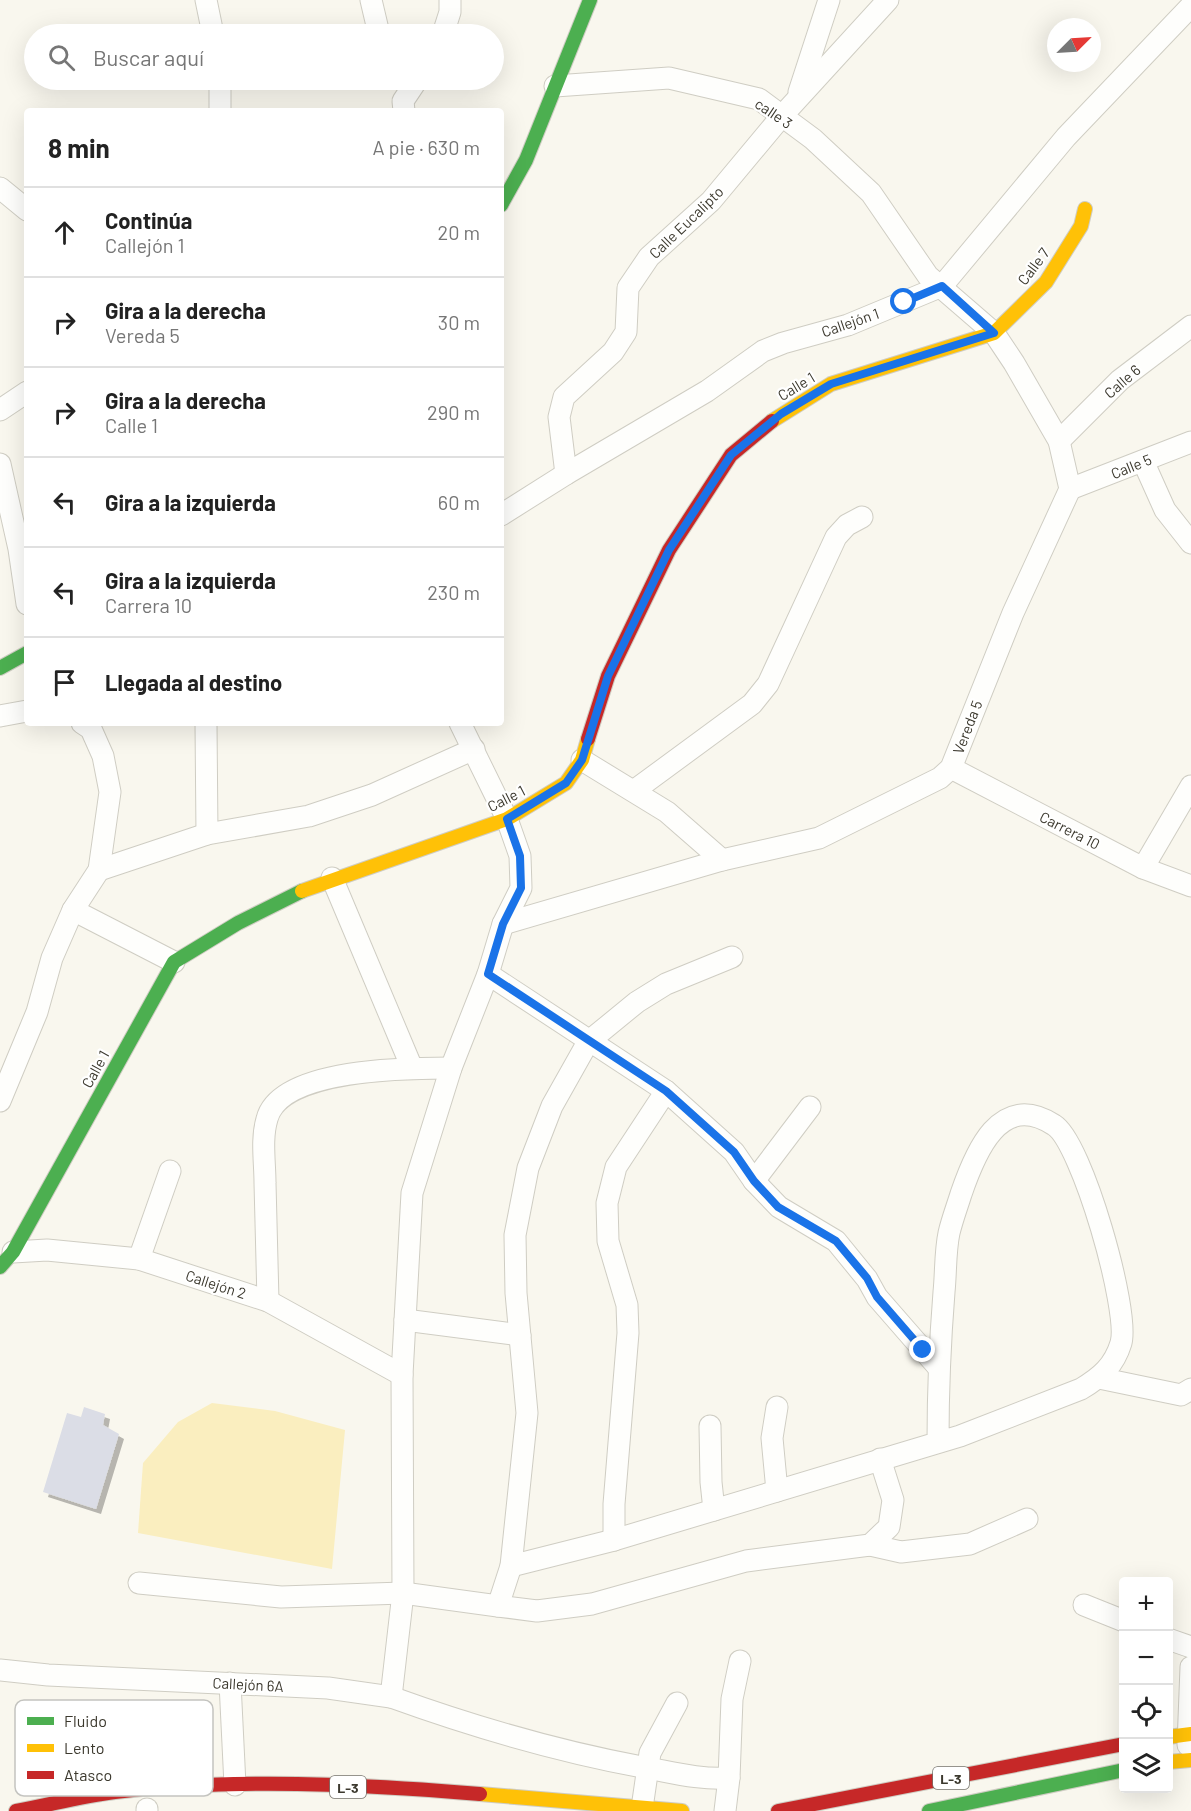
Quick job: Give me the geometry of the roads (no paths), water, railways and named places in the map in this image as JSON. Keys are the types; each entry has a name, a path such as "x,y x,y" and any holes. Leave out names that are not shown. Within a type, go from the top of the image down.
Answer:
{"street":[{"path":"206,0 211,24"},
{"path":"371,0 377,24"},
{"path":"447,24 450,0"},
{"path":"504,200 526,160 590,0"},
{"path":"797,98 829,0"},
{"name":"Calle Eucalipto","path":"566,474 559,417 564,397 613,352 626,332 628,288 649,257 711,201 797,98 888,0"},
{"name":"Callejón 1","path":"504,513 707,391 763,351 783,342 848,325 935,281 1191,6"},
{"name":"calle 3","path":"555,86 669,78 759,99 813,140 871,193 935,281"},
{"path":"220,90 220,108"},
{"path":"398,90 403,106"},
{"path":"403,106 412,90"},
{"path":"0,188 24,208"},
{"name":"Calle 7","path":"994,333 1046,282 1081,226 1085,209"},
{"path":"935,281 994,333 1014,363 1059,441 1070,489"},
{"name":"Calle 6","path":"1059,441 1120,380 1191,326"},
{"name":"Calle 1","path":"7,1259 174,962 238,923 333,878 507,819 566,783 582,760 608,676 669,550 731,455 781,414 831,384 994,333"},
{"path":"0,410 24,394"},
{"name":"Calle 5","path":"1070,489 1191,442"},
{"path":"1143,461 1166,510 1191,543"},
{"path":"0,464 24,583"},
{"name":"Vereda 5","path":"503,924 722,860 819,838 940,778 951,768 1013,613 1070,489"},
{"path":"635,790 753,704 768,684 836,537 847,525 862,516"},
{"path":"0,668 24,655"},
{"path":"0,716 24,712"},
{"path":"0,1101 37,1012 52,958 74,910 99,870 110,792 103,756 91,729 86,726"},
{"path":"206,726 207,834"},
{"path":"391,1698 403,1593 402,1375 412,1192 451,1068 488,974 503,924 521,888 520,856 507,819 462,726"},
{"path":"99,870 207,834 309,816 372,795 474,749"},
{"path":"582,760 635,790 667,812 722,860"},
{"name":"Carrera 10","path":"951,768 1143,868 1191,886"},
{"path":"1143,868 1191,786"},
{"path":"333,878 412,1068"},
{"path":"74,910 174,962"},
{"path":"498,1606 511,1566 527,1413 520,1335 516,1235 528,1168 552,1106 588,1042 630,1008 666,984 732,957"},
{"path":"488,974 588,1042 666,1091 734,1152 754,1181 778,1207 836,1241 867,1278 877,1297 938,1367"},
{"path":"268,1301 264,1144 267,1117 281,1099 308,1084 344,1075 412,1068 451,1068"},
{"path":"614,1540 614,1492 628,1334 627,1305 608,1241 607,1203 616,1167 666,1091"},
{"path":"754,1181 810,1107"},
{"path":"511,1566 614,1540 960,1436 1081,1389 1099,1378 1113,1364 1122,1340 1121,1320 1106,1245 1084,1177 1067,1137 1055,1125 1027,1115 1010,1117 997,1124 970,1167 949,1233 938,1367 938,1442"},
{"path":"139,1259 170,1171"},
{"name":"Callejón 2","path":"7,1259 47,1250 139,1259 268,1301 402,1375"},
{"path":"405,1320 520,1335"},
{"path":"1099,1378 1181,1395 1191,1389"},
{"path":"777,1407 772,1423 772,1438 777,1491"},
{"path":"710,1426 714,1510"},
{"path":"870,1545 889,1527 892,1500 880,1460"},
{"path":"139,1583 281,1598 403,1593 537,1611 592,1604 746,1561 870,1545 901,1552 970,1544 1028,1519"},
{"path":"1084,1605 1119,1619"},
{"path":"1173,1640 1191,1647"},
{"path":"725,1811 733,1692 740,1661"},
{"path":"1173,1762 1190,1760 1182,1735 1191,1667"},
{"name":"Callejón 6A","path":"0,1670 48,1675 328,1688 391,1698 516,1739 582,1756 683,1775 729,1778"},
{"path":"230,1683 235,1785"},
{"path":"642,1808 647,1767 655,1740 677,1703"},
{"name":"L-3","path":"778,1811 1119,1745"},
{"name":"L-3","path":"929,1811 1119,1771"},
{"name":"L-3","path":"213,1786 407,1788 682,1811"},
{"name":"L-3","path":"16,1811 93,1796"},
{"name":"L-3","path":"357,1800 379,1802"}]}
